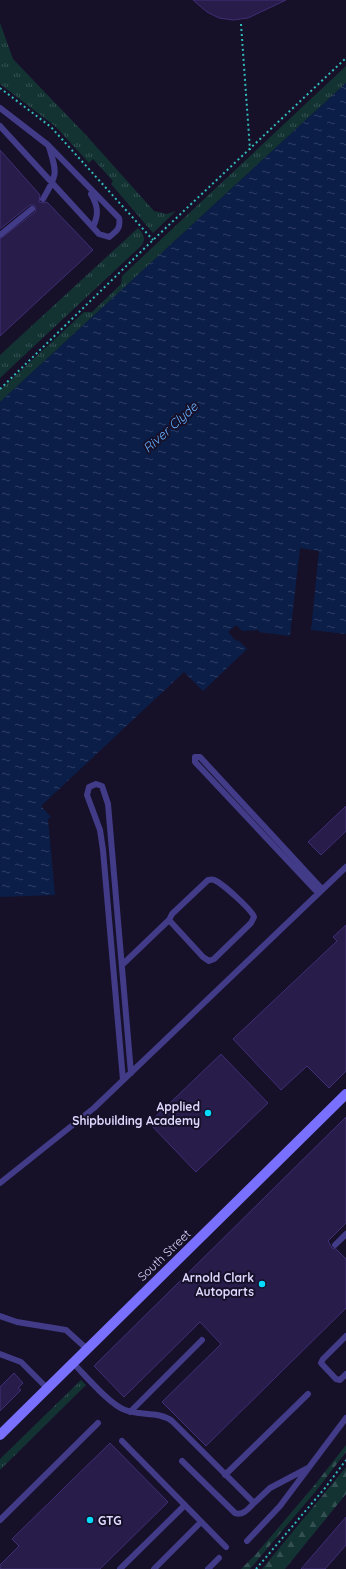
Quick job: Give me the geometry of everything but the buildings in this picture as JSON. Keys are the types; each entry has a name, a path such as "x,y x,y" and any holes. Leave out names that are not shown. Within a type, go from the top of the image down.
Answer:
{"street":[{"name":"South Street","path":"0,1435 346,1094"}],"lane":[{"path":"0,108 48,145 119,218 120,225 116,232 109,237 99,234 0,126"},
{"path":"44,199 56,176 56,168 48,145"},
{"path":"88,187 97,204 96,219 93,227"},
{"path":"0,236 32,209"},
{"path":"200,757 320,891 195,762 195,758 200,757"},
{"path":"123,1080 103,850 100,830 87,795 89,787 96,784 101,785 104,789 108,804 131,1073"},
{"path":"0,1183 76,1123 131,1073 346,867"},
{"path":"122,965 169,920 172,914 205,882 211,880 221,884 250,911 254,917 251,923 241,933 214,959 209,961 203,957 169,920"},
{"path":"335,1244 346,1234"},
{"path":"0,1316 17,1322 66,1330 87,1349"},
{"path":"346,1336 321,1363 336,1379 340,1380 346,1374"},
{"path":"130,1412 202,1340"},
{"path":"0,1354 21,1362 47,1388"},
{"path":"73,1363 114,1404 130,1412 160,1415 168,1419 254,1503"},
{"path":"225,1475 308,1394"},
{"path":"247,1541 280,1506 346,1418"},
{"path":"0,1520 98,1423"},
{"path":"122,1442 226,1547"},
{"path":"182,1461 235,1513 239,1514 243,1513 267,1490 309,1467"},
{"path":"120,1569 185,1505"},
{"path":"154,1569 201,1522"},
{"path":"208,1569 219,1558"}],"path":[{"path":"241,24 250,150"},
{"path":"0,389 153,240 346,58"},
{"path":"0,88 51,127 153,240"},
{"path":"256,1569 325,1488 346,1460"}],"green space":[{"path":"0,23 13,59 85,134 154,211 167,214 176,211 153,233 111,184 113,181 93,159 89,163 56,127 0,84"},
{"path":"346,66 346,83 0,402 0,390 84,312 92,312 121,284 122,276"},
{"path":"138,228 144,236 144,241 141,246 0,378 0,355"},
{"path":"81,1380 86,1385 0,1470 0,1459"},
{"path":"346,1445 346,1452 316,1491 250,1569 241,1569 256,1554 313,1487"},
{"path":"346,1467 346,1494 285,1569 262,1569"}],"water":[{"name":"River Clyde","path":"346,83 346,634 311,630 319,551 300,548 290,636 259,632 259,630 242,631 236,625 228,632 235,640 239,641 247,649 203,691 184,672 41,806 51,817 48,819 55,895 0,897 0,402"}],"place":[{"name":"Applied Shipbuilding Academy","path":"208,1113"},
{"name":"Arnold Clark Autoparts","path":"262,1284"},
{"name":"GTG","path":"90,1520"}]}
